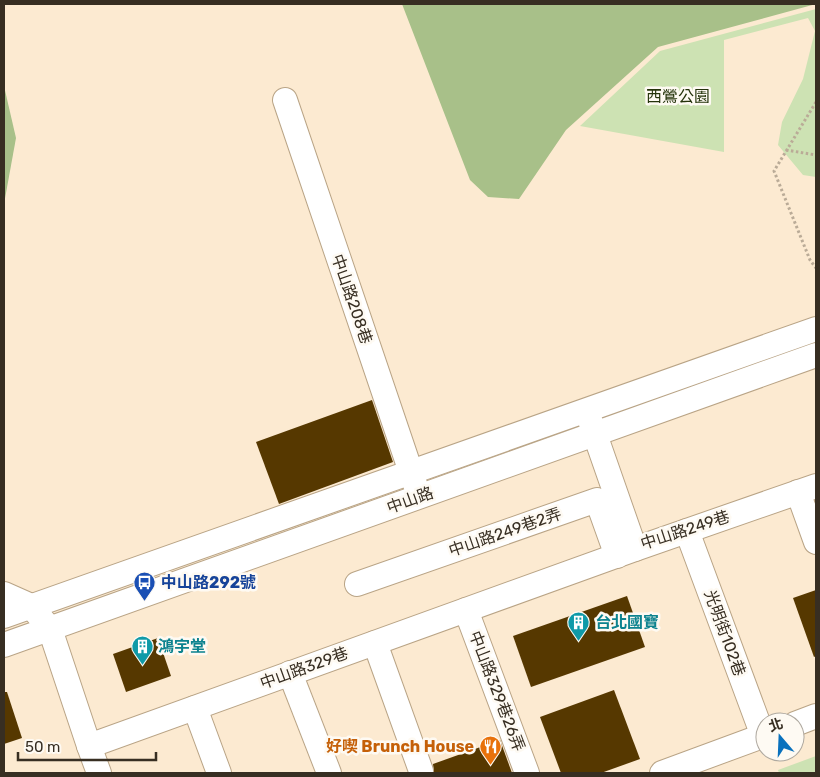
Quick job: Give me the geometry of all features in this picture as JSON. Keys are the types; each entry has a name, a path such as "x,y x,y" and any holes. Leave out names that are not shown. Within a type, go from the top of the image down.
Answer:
{"street":[{"name":"中山路208巷","path":"285,100 420,497"},
{"name":"中山路","path":"4,616 816,329"},
{"name":"中山路","path":"4,645 816,355"},
{"name":"中山路249巷","path":"586,410 595,434 626,552 807,489"},
{"path":"807,489 816,542"},
{"name":"中山路249巷2弄","path":"357,584 597,500 626,552"},
{"name":"光明街102巷","path":"687,531 755,712"},
{"name":"中山路329巷","path":"89,746 626,552"},
{"path":"4,594 31,606 50,628 99,773"},
{"name":"中山路329巷26弄","path":"466,610 527,773"},
{"path":"375,643 421,771"},
{"path":"290,674 329,773"},
{"path":"195,708 219,773"},
{"path":"662,773 755,738"}],"path":[{"path":"816,102 774,171 810,260 816,268"},
{"path":"786,150 816,155"}],"green space":[{"path":"402,4 816,4 658,47 566,130 519,199 488,197 470,180"},
{"name":"西鶯公園","path":"816,9 816,177 803,175 778,145 782,122 803,79 815,31 808,18 724,40 724,152 580,126 660,51"},
{"path":"4,86 16,138 4,204"},
{"path":"816,756 816,773 779,773 778,770 800,762 805,762 805,760"}],"building":[{"path":"372,400 393,462 279,504 256,442"},
{"path":"816,590 816,656 814,657 793,598"},
{"name":"台北國寶","path":"627,596 645,647 531,687 513,636"},
{"name":"鴻宇堂","path":"158,638 171,676 126,692 113,654"},
{"path":"614,690 640,759 601,773 561,773 540,717"},
{"path":"4,692 7,692 22,738 4,744"},
{"path":"500,740 512,773 434,773 433,764"}],"place":[{"name":"中山路292號","path":"145,601"},
{"name":"台北國寶","path":"579,641"},
{"name":"鴻宇堂","path":"142,665"},
{"name":"好喫 Brunch House","path":"490,765"}]}
